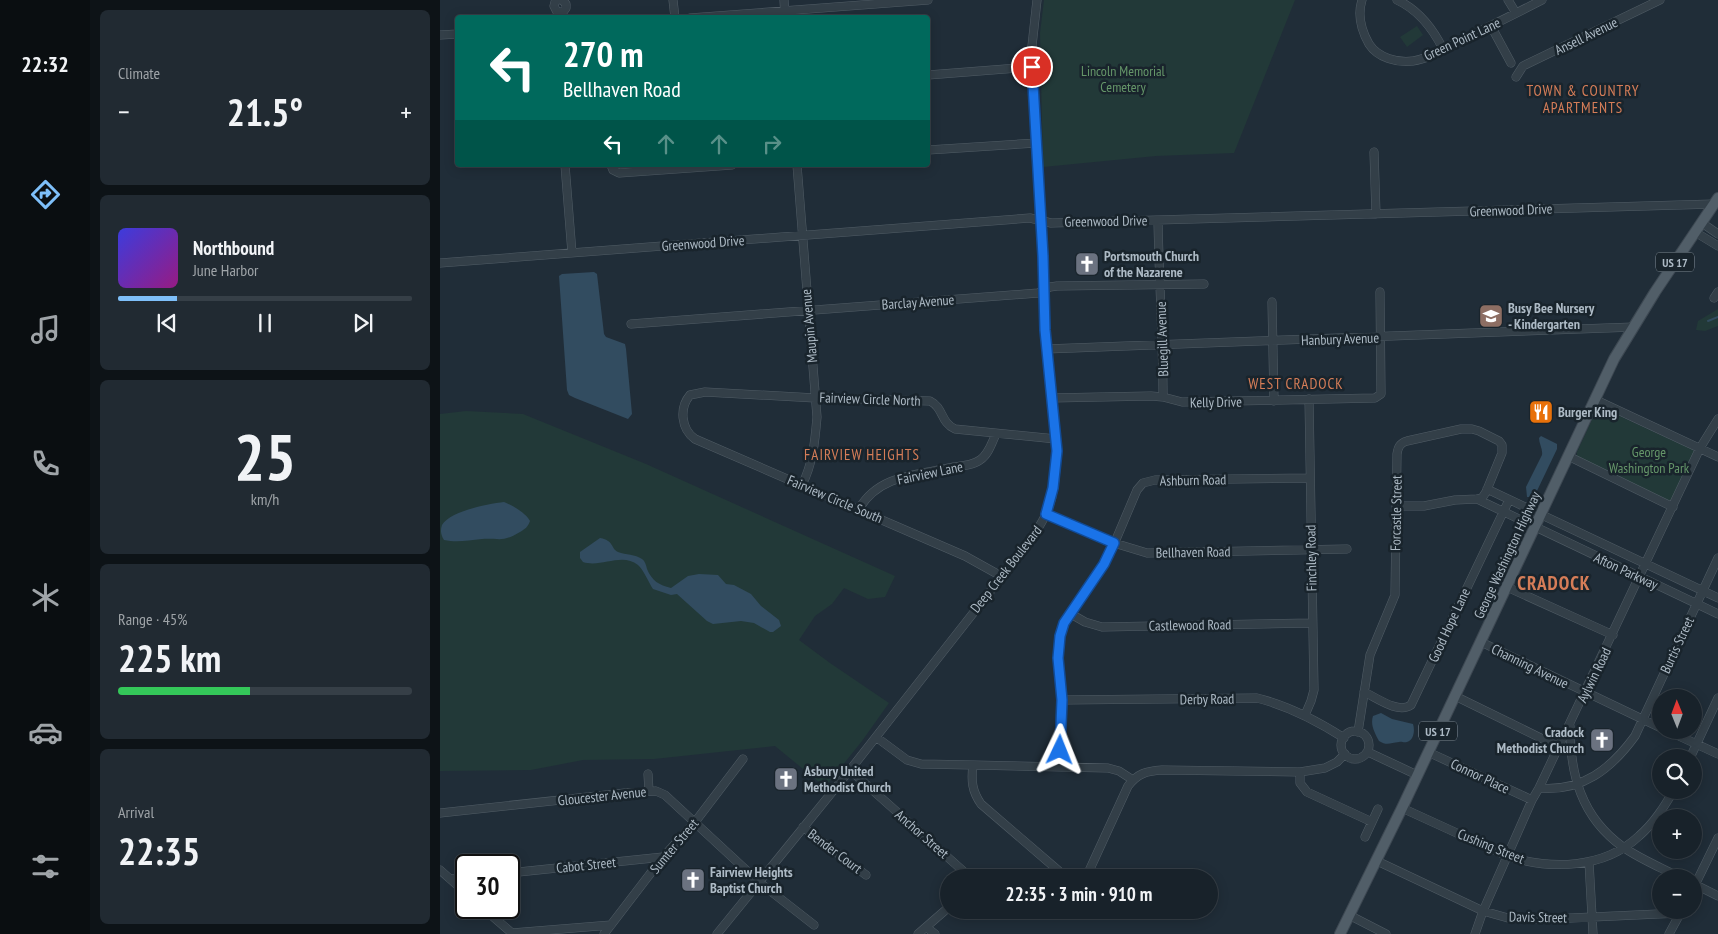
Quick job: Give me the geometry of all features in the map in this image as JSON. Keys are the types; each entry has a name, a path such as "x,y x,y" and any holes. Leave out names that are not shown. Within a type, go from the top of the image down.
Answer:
{"main road":[{"name":"George Washington Highway","path":"1340,934 1377,861 1614,359 1716,201"}],"street":[{"path":"556,15 563,12 566,8 566,4 560,0"},
{"path":"673,0 675,15"},
{"path":"784,0 785,14"},
{"path":"761,15 928,0"},
{"name":"Deep Creek Boulevard","path":"717,934 850,770 1029,542 1050,506 1057,468 1056,439 1046,349 1032,67 1032,42 1037,0"},
{"name":"Green Point Lane","path":"1362,0 1360,18 1362,30 1373,49 1382,56 1394,60 1413,61 1424,59 1542,0"},
{"path":"1397,0 1425,21 1435,32 1443,49"},
{"path":"1508,0 1516,13"},
{"name":"Ansell Avenue","path":"1516,77 1523,66 1660,0"},
{"path":"1491,26 1511,63"},
{"path":"440,35 455,34"},
{"path":"930,74 1032,67"},
{"path":"930,150 1036,142"},
{"path":"1374,152 1376,214"},
{"path":"565,167 572,253"},
{"path":"612,167 613,170 619,173 704,167"},
{"name":"Maupin Avenue","path":"797,167 801,235 817,417 815,445 808,472 802,485"},
{"name":"Greenwood Drive","path":"440,263 1030,218 1051,223 1376,214 1716,201"},
{"name":"Bluegill Avenue","path":"1158,220 1163,397"},
{"path":"1699,228 1718,234"},
{"path":"1699,228 1718,246"},
{"name":"Barclay Avenue","path":"631,324 1038,293 1057,286 1204,284"},
{"path":"1380,292 1380,337"},
{"path":"1272,302 1274,401"},
{"name":"Hanbury Avenue","path":"1046,349 1634,327"},
{"name":"Kelly Drive","path":"1051,398 1163,397 1182,402 1375,398 1381,394 1380,337"},
{"name":"Fairview Circle North","path":"683,412 686,399 690,395 697,393 930,401 937,406 944,422 950,427 962,431 1056,439"},
{"path":"1594,399 1718,456"},
{"name":"Finchley Road","path":"1305,715 1314,690 1310,400"},
{"name":"Fairview Circle South","path":"683,412 686,432 695,438 965,556 1001,576"},
{"name":"Aylwin Road","path":"1475,934 1483,911 1532,800 1613,635 1700,448 1718,419"},
{"name":"Forcastle Street","path":"1358,732 1370,655 1395,596 1398,447 1406,441 1461,429 1467,428 1479,431 1499,441 1502,445 1502,453 1487,489"},
{"name":"Fairview Lane","path":"859,510 865,498 898,478 979,461 987,453 996,434"},
{"path":"1568,456 1673,507"},
{"name":"Ashburn Road","path":"1114,543 1137,490 1143,483 1155,480 1310,478"},
{"path":"1396,506 1424,506 1455,500 1477,499 1482,498 1487,489"},
{"name":"Afton Parkway","path":"1487,489 1718,598"},
{"name":"Afton Parkway","path":"1477,499 1718,614"},
{"name":"Good Hope Lane","path":"1364,692 1399,708 1406,708 1411,704 1509,500"},
{"name":"Bellhaven Road","path":"1046,514 1114,543 1147,552 1347,549"},
{"path":"1060,766 1062,700 1058,658 1060,636 1064,623 1109,556 1114,543"},
{"name":"Burtis Street","path":"1539,788 1563,788 1576,785 1610,765 1626,749 1635,736 1718,558"},
{"path":"1507,587 1613,635"},
{"name":"Castlewood Road","path":"1071,614 1085,622 1102,627 1312,623"},
{"name":"Channing Avenue","path":"1481,642 1652,724"},
{"path":"1455,696 1559,747"},
{"name":"Derby Road","path":"1062,700 1257,698 1275,702 1305,715 1344,738"},
{"path":"1694,749 1718,698"},
{"path":"1570,724 1570,747 1576,785 1587,807 1606,833 1624,848 1663,869"},
{"path":"1350,732 1358,732 1368,739 1368,752 1361,758 1352,759 1345,754 1341,746 1344,738 1350,732"},
{"path":"876,737 907,760 921,764 1108,768 1119,771 1133,780"},
{"path":"1686,739 1718,754"},
{"path":"1368,752 1417,775"},
{"name":"Connor Place","path":"1428,752 1532,800"},
{"path":"1090,869 1128,786 1144,772 1162,770 1300,772 1325,768 1337,762 1345,754"},
{"name":"Sumter Street","path":"604,934 663,857 695,822 743,758"},
{"path":"973,765 971,780 975,794 981,804 1057,869"},
{"name":"Anchor Street","path":"850,770 961,869"},
{"path":"1300,772 1300,783 1307,792 1372,822"},
{"path":"648,774 648,791"},
{"name":"Gloucester Avenue","path":"440,813 656,791 665,795 759,882 814,925"},
{"name":"Cushing Street","path":"1402,808 1507,856 1522,861 1568,865 1589,862 1624,848 1639,837 1657,818 1669,799"},
{"path":"1365,837 1378,809"},
{"name":"Bender Court","path":"804,827 866,875"},
{"path":"1702,869 1718,838"},
{"name":"Cabot Street","path":"520,872 663,857"},
{"name":"Davis Street","path":"1377,861 1483,911 1508,918 1549,919 1652,913"},
{"path":"1589,862 1593,934"},
{"path":"440,870 455,883"},
{"path":"450,879 455,878"},
{"path":"1702,889 1718,896"},
{"path":"918,934 940,915"},
{"path":"1349,915 1386,934"},
{"path":"495,919 512,934 611,925"},
{"path":"1669,934 1677,919"},
{"path":"926,927 934,934"}],"green space":[{"name":"Lincoln Memorial Cemetery","path":"1044,0 1295,0 1234,153 1156,156 1043,167 1040,33"},
{"path":"1417,26 1423,35 1407,47 1400,37"},
{"path":"1718,309 1718,326 1705,331 1696,330 1698,321"},
{"name":"George Washington Park","path":"1600,407 1693,450 1694,452 1672,500 1667,501 1577,456 1577,452 1597,409"},
{"path":"466,411 523,414 646,464 895,576 885,597 868,599 844,588 832,604 815,616 799,640 889,703 862,741 825,787 775,746 654,759 583,760 531,770 440,771 440,414"}],"water":[{"path":"594,272 597,274 604,334 606,337 625,344 632,414 628,419 575,398 569,395 567,390 559,276 562,274"},
{"path":"1541,436 1557,444 1557,449 1535,495 1527,497 1526,487 1542,455 1539,438"},
{"path":"504,502 528,518 530,521 523,530 509,538 444,540 441,529 446,520 470,509"},
{"path":"600,538 608,541 618,552 642,559 654,579 659,584 667,587 671,588 688,576 699,574 718,575 726,584 734,585 751,594 761,606 779,620 781,626 770,632 754,623 741,621 713,624 707,621 677,594 671,595 653,589 640,567 632,561 583,562 580,558 580,552"},
{"path":"1381,713 1392,719 1413,724 1413,737 1407,742 1389,744 1379,741 1373,729 1372,719 1373,716"}],"waterway":[{"path":"1708,321 1718,317"}],"place":[{"name":"Portsmouth Church of the Nazarene","path":"1087,264"},
{"name":"Busy Bee Nursery - Kindergarten","path":"1491,316"},
{"name":"Burger King","path":"1541,412"},
{"name":"Cradock Methodist Church","path":"1602,740"},
{"name":"Asbury United Methodist Church","path":"786,779"},
{"name":"Fairview Heights Baptist Church","path":"693,880"}],"district":[{"name":"TOWN & COUNTRY APARTMENTS","path":"1583,98"},
{"name":"WEST CRADOCK","path":"1296,383"},
{"name":"FAIRVIEW HEIGHTS","path":"862,454"},
{"name":"CRADOCK","path":"1554,583"}],"route":[{"path":"1032,67 1043,256 1045,330 1057,451 1057,468 1050,506 1046,514 1114,543 1104,564 1064,623 1060,636 1058,658 1062,700 1060,750"}]}
